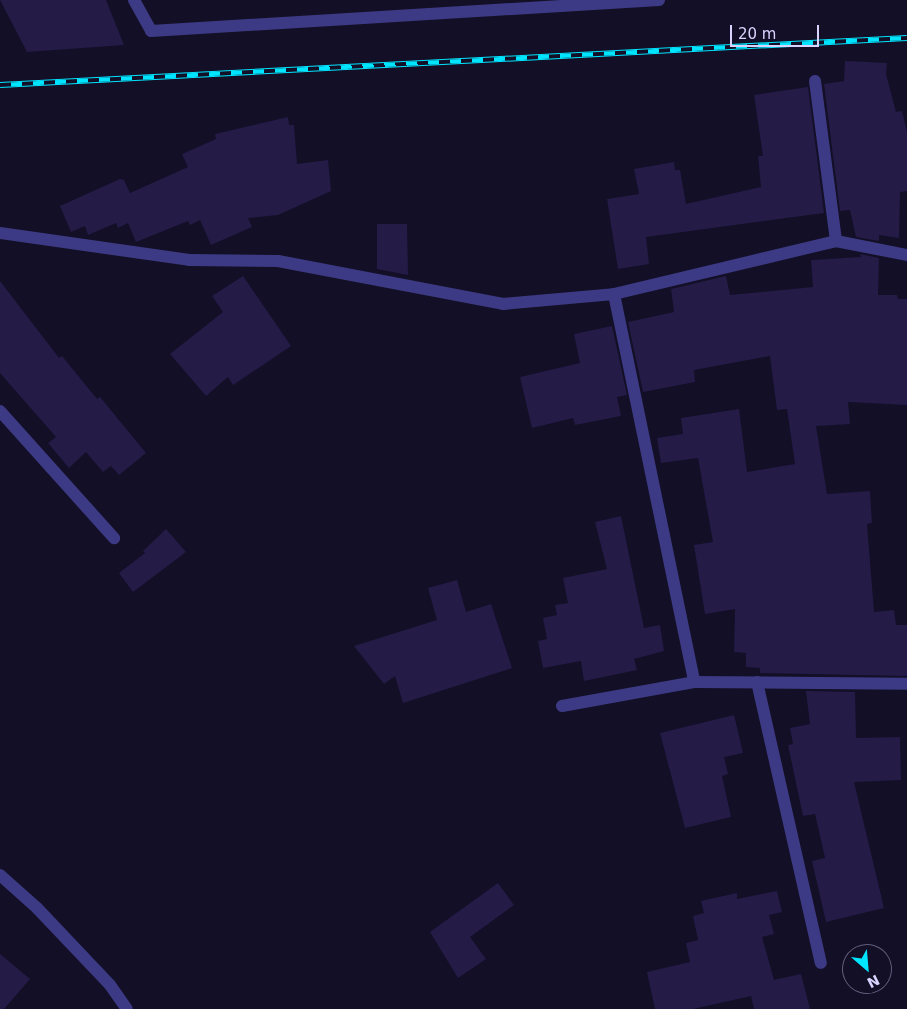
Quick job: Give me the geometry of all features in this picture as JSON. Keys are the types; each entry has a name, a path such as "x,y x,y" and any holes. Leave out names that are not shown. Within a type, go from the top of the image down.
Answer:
{"street":[{"path":"134,0 151,31 659,0"},
{"path":"815,81 836,241"},
{"path":"0,233 189,260 278,261 503,304 614,294 836,241 907,255"},
{"path":"614,294 694,682"},
{"path":"0,411 114,538"},
{"path":"562,706 694,682 907,684"},
{"path":"757,682 821,963"},
{"path":"0,875 37,908 104,978 127,1009"}],"building":[{"path":"0,0 106,0 124,45 27,52"},
{"path":"845,61 887,63 886,74 896,112 902,111 907,132 907,191 900,192 899,238 879,235 879,241 856,237 850,210 840,211 824,84 844,81"},
{"path":"808,87 824,213 646,237 649,264 618,269 607,199 639,194 634,169 674,162 675,170 680,170 686,204 761,187 758,156 763,156 754,95"},
{"path":"288,117 289,125 294,125 297,164 328,160 331,191 278,215 248,218 252,227 211,245 200,220 190,225 188,221 136,242 128,223 118,228 116,223 88,235 85,226 71,232 60,206 120,179 124,180 130,193 188,167 182,154 216,139 215,134"},
{"path":"377,224 407,224 408,275 377,269"},
{"path":"860,254 879,258 878,295 897,295 898,299 907,299 907,405 848,402 850,424 816,426 827,494 870,491 872,523 867,524 874,612 894,610 896,625 907,625 907,676 760,673 760,668 746,667 746,653 734,652 735,609 705,614 694,545 713,542 698,458 661,463 657,438 683,434 681,418 739,409 747,472 795,464 787,409 777,410 770,356 694,370 695,382 643,392 628,322 674,312 671,289 726,276 730,295 813,287 811,260 861,257"},
{"path":"243,276 291,346 233,385 228,377 206,396 170,354 223,312 212,296"},
{"path":"0,281 59,358 62,356 97,399 100,397 146,453 119,475 111,466 103,472 86,452 69,468 48,443 56,437 0,373"},
{"path":"612,326 627,395 617,397 621,416 575,425 573,418 532,428 520,377 580,363 574,334"},
{"path":"621,516 644,628 660,625 664,651 634,659 637,670 584,681 581,661 543,668 538,641 547,639 543,618 557,615 555,605 568,603 563,578 607,569 595,522"},
{"path":"166,529 186,552 133,592 119,573 145,553 143,551"},
{"path":"457,580 466,612 491,604 512,668 403,703 395,676 384,684 354,646 437,620 428,588"},
{"path":"806,691 855,692 856,738 900,737 901,780 854,782 884,908 826,922 812,861 825,858 815,814 803,816 788,745 793,744 790,728 810,724"},
{"path":"734,715 743,753 724,757 728,774 722,776 731,817 685,828 660,733"},
{"path":"498,883 514,905 470,937 486,959 458,978 430,932"},
{"path":"777,891 782,912 769,915 774,934 762,937 774,980 801,974 810,1009 754,1009 751,996 693,1009 655,1009 647,972 690,962 686,943 698,940 693,916 704,913 701,901 737,893 737,899"},
{"path":"0,954 30,979 4,1009 0,1009"}],"railway":[{"path":"0,85 907,38"}]}
